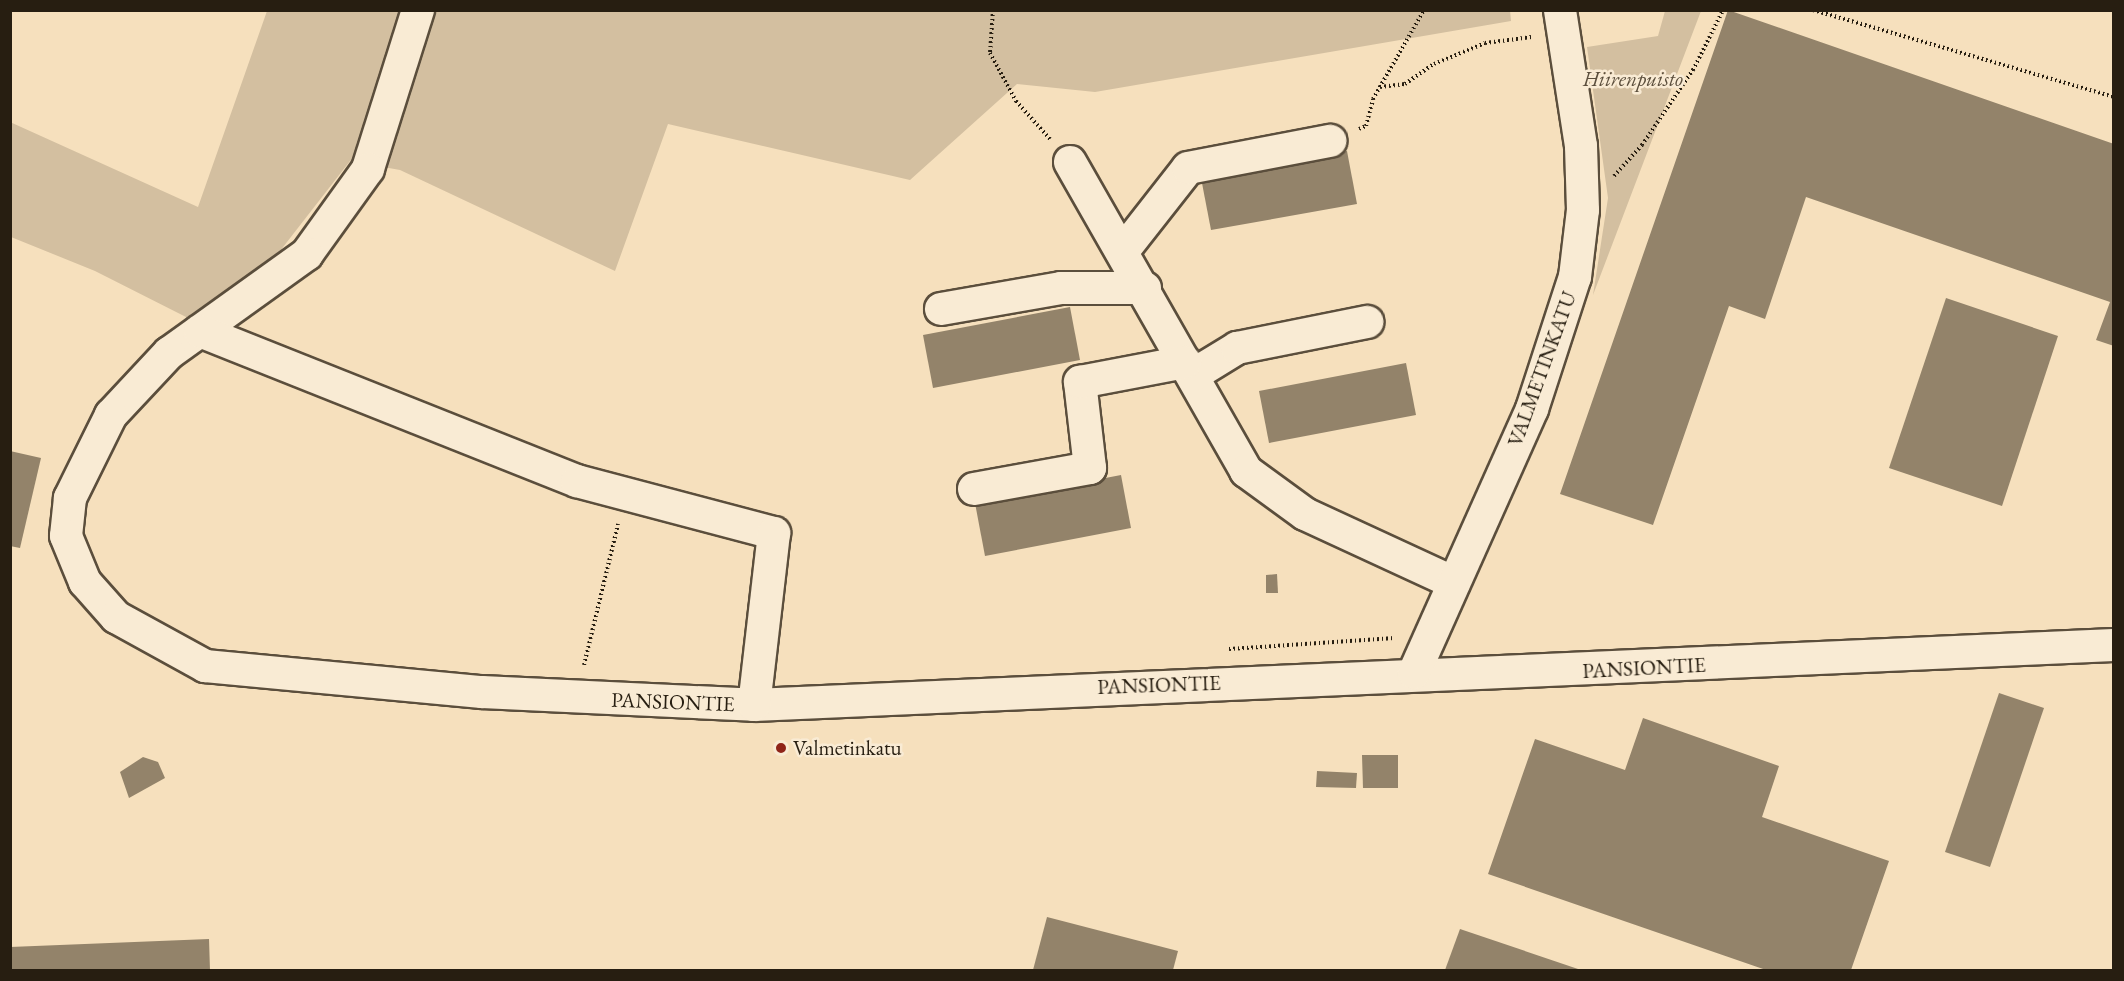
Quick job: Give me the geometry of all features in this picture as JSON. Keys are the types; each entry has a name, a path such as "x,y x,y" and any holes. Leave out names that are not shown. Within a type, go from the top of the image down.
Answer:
{"street":[{"path":"200,331 308,255 368,169 418,10"},
{"name":"VALMETINKATU","path":"1414,673 1551,356 1575,277 1583,210 1581,146 1552,23"},
{"path":"1123,251 1188,168 1330,141"},
{"path":"1070,162 1145,288 1246,471 1305,514 1454,583"},
{"path":"941,309 1061,288 1145,288"},
{"path":"974,489 1090,468 1080,382 1189,369 1237,348 1368,322"},
{"path":"200,331 577,481 774,533 754,705"},
{"name":"PANSIONTIE","path":"200,331 169,353 111,415 70,498 66,536 86,582 116,617 205,666 482,692 754,705 1414,673 1607,670 2114,645"}],"path":[{"path":"993,10 990,53 1016,101 1070,162"},
{"path":"1330,141 1366,126 1380,87 1424,10"},
{"path":"1583,210 1642,145 1693,70 1723,10"},
{"path":"1813,10 2114,97"},
{"path":"1380,87 1405,84 1434,64 1485,43 1552,23"},
{"path":"582,672 625,493"}],"green space":[{"path":"1510,10 1511,21 1095,92 1017,84 910,180 668,124 615,271 400,170 350,161 273,260 188,318 95,271 11,237 10,122 198,207 267,11"},
{"name":"Hiirenpuisto","path":"1665,11 1701,11 1593,295 1608,198 1587,47 1658,36"}],"building":[{"path":"1728,10 2114,144 2114,346 2096,340 2110,302 1806,197 1765,319 1729,306 1653,525 1560,494"},
{"path":"1347,151 1357,204 1211,230 1201,178"},
{"path":"1946,298 2058,336 2002,506 1889,468"},
{"path":"1070,307 1080,360 933,388 923,335"},
{"path":"1406,363 1416,415 1269,443 1259,391"},
{"path":"10,451 41,458 20,548 10,546"},
{"path":"1121,475 1131,528 985,556 975,503"},
{"path":"1277,574 1278,593 1266,593 1266,575"},
{"path":"1999,693 2044,708 1990,867 1945,852"},
{"path":"1643,718 1779,766 1762,817 1889,861 1851,970 1766,970 1488,874 1535,739 1625,770"},
{"path":"1362,755 1398,755 1398,788 1363,788"},
{"path":"143,757 158,762 165,778 129,798 120,772"},
{"path":"1317,771 1357,773 1356,788 1316,787"},
{"path":"1047,917 1178,951 1173,970 1033,970"},
{"path":"1460,929 1581,970 1445,970"},
{"path":"209,939 210,970 10,970 10,947"}],"place":[{"name":"Valmetinkatu","path":"781,748"}]}
